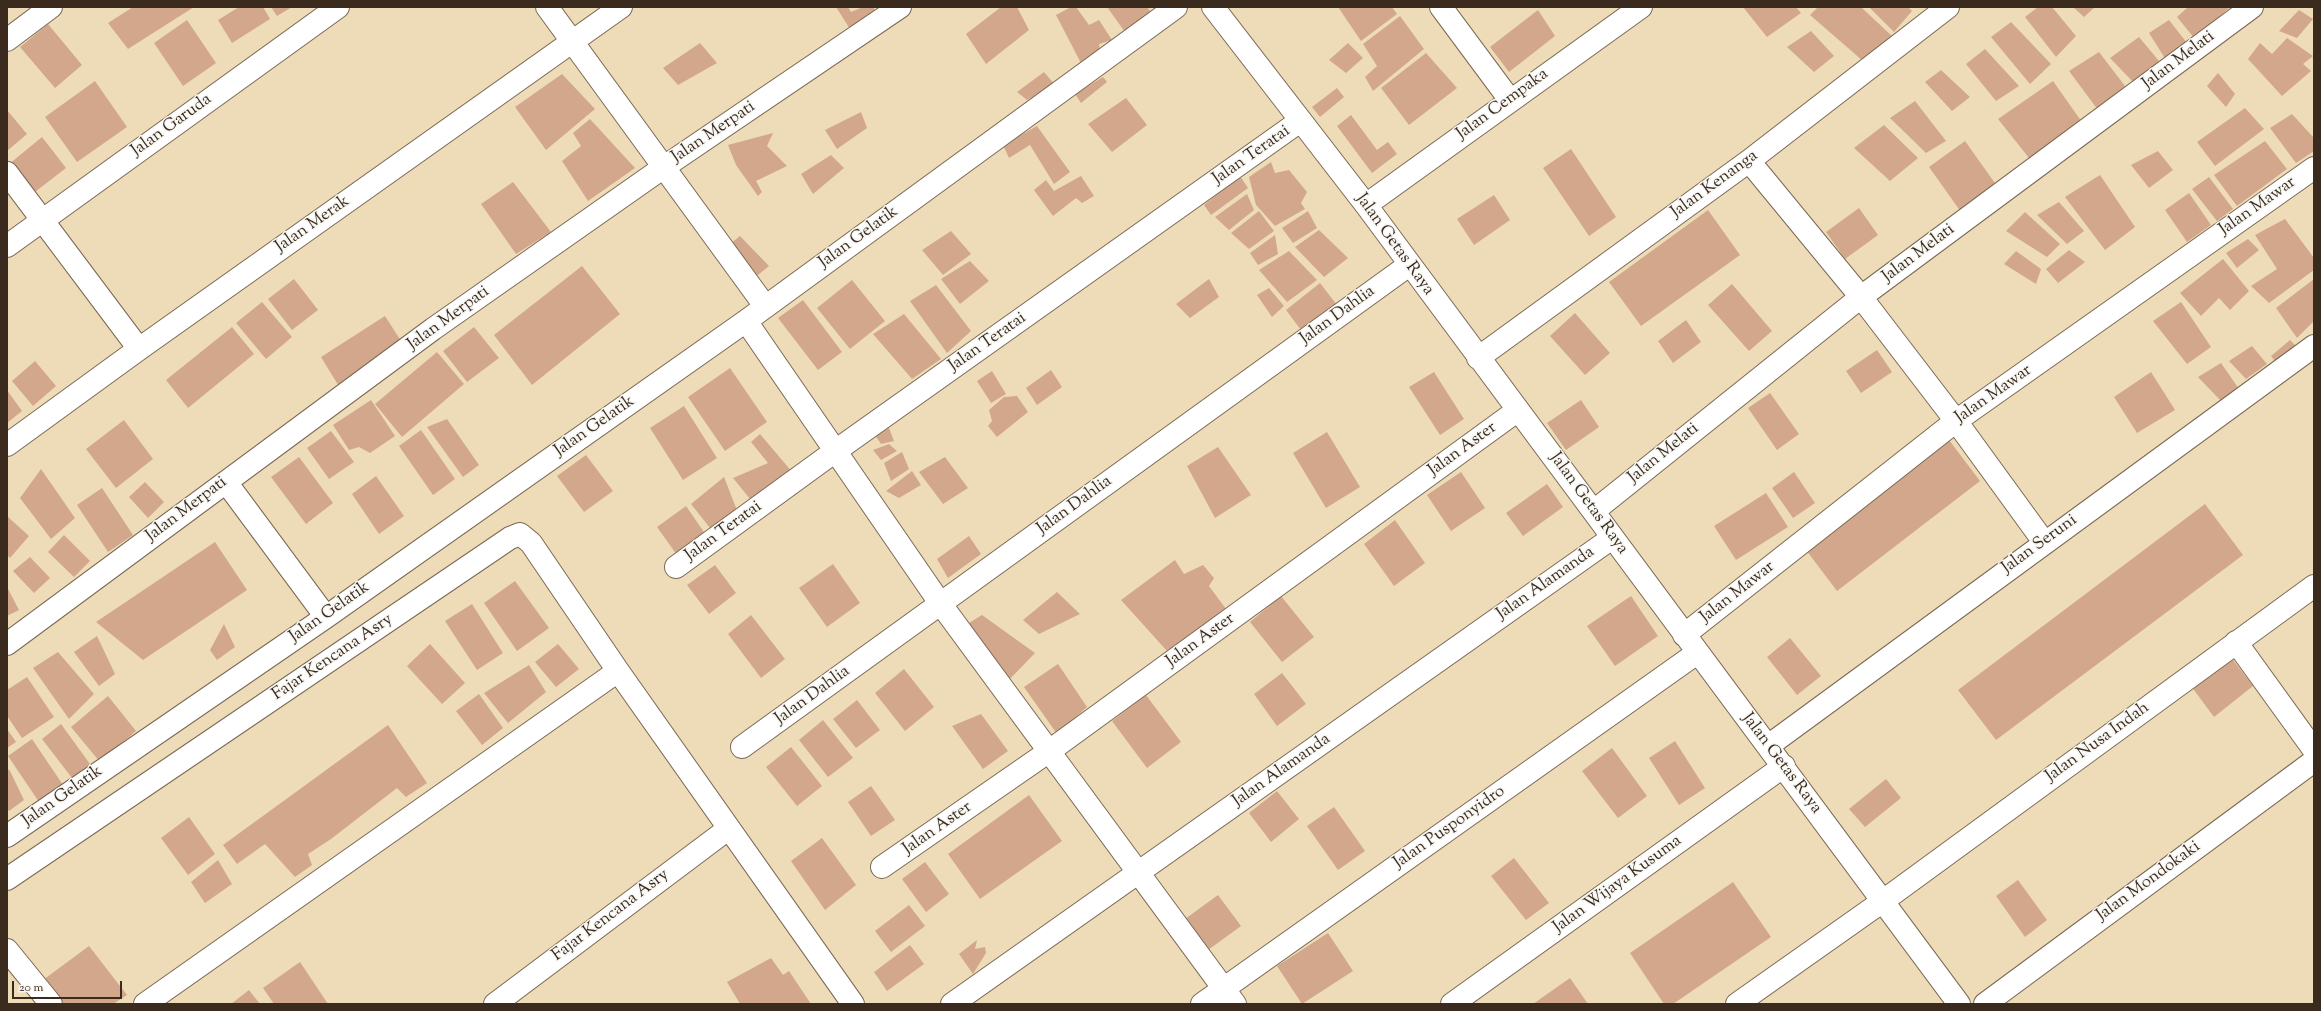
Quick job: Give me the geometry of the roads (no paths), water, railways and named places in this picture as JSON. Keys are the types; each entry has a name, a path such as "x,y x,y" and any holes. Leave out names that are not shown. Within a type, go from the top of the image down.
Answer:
{"street":[{"path":"7,40 51,7"},
{"name":"Jalan Garuda","path":"7,246 338,7"},
{"path":"547,7 765,306"},
{"name":"Jalan Merak","path":"7,445 139,349 621,7"},
{"name":"Jalan Merpati","path":"7,644 433,329 664,167 900,7"},
{"name":"Jalan Gelatik","path":"7,836 326,617 746,321 1104,62 1176,7"},
{"name":"Jalan Getas Raya","path":"1213,7 1366,205 1478,358 1594,511 1612,538 1697,653 1784,766 1959,1004"},
{"path":"1441,7 1510,100"},
{"name":"Jalan Kenanga","path":"1478,358 1749,161 1948,7"},
{"name":"Jalan Melati","path":"1594,511 1861,297 2252,7"},
{"name":"Jalan Cempaka","path":"1366,205 1638,8"},
{"name":"Jalan Teratai","path":"676,567 834,452 1300,121"},
{"path":"1749,161 1861,297 1956,421 2044,542"},
{"name":"Jalan Mawar","path":"1684,635 1956,421 2314,168"},
{"path":"7,173 41,221 139,349"},
{"name":"Jalan Dahlia","path":"742,747 1409,265"},
{"path":"746,321 834,452 940,604 1230,996"},
{"name":"Jalan Seruni","path":"1768,746 2044,542 2314,346"},
{"name":"Jalan Aster","path":"882,867 1048,752 1518,410"},
{"path":"226,482 326,617"},
{"name":"Fajar Kencana Asry","path":"7,880 510,538 520,534 531,543 618,672 852,1004"},
{"name":"Jalan Alamanda","path":"952,1004 1612,538"},
{"name":"Jalan Nusa Indah","path":"1736,1004 1883,902 2314,586"},
{"path":"2236,642 2314,750"},
{"name":"Jalan Pusponyidro","path":"1202,1004 1230,996 1697,653"},
{"path":"145,1004 618,672"},
{"name":"Jalan Mondokaki","path":"1985,1004 2314,761"},
{"name":"Jalan Wijaya Kusuma","path":"1452,1004 1784,766"},
{"name":"Fajar Kencana Asry","path":"494,1004 728,829"},
{"path":"7,950 52,1004"}]}
